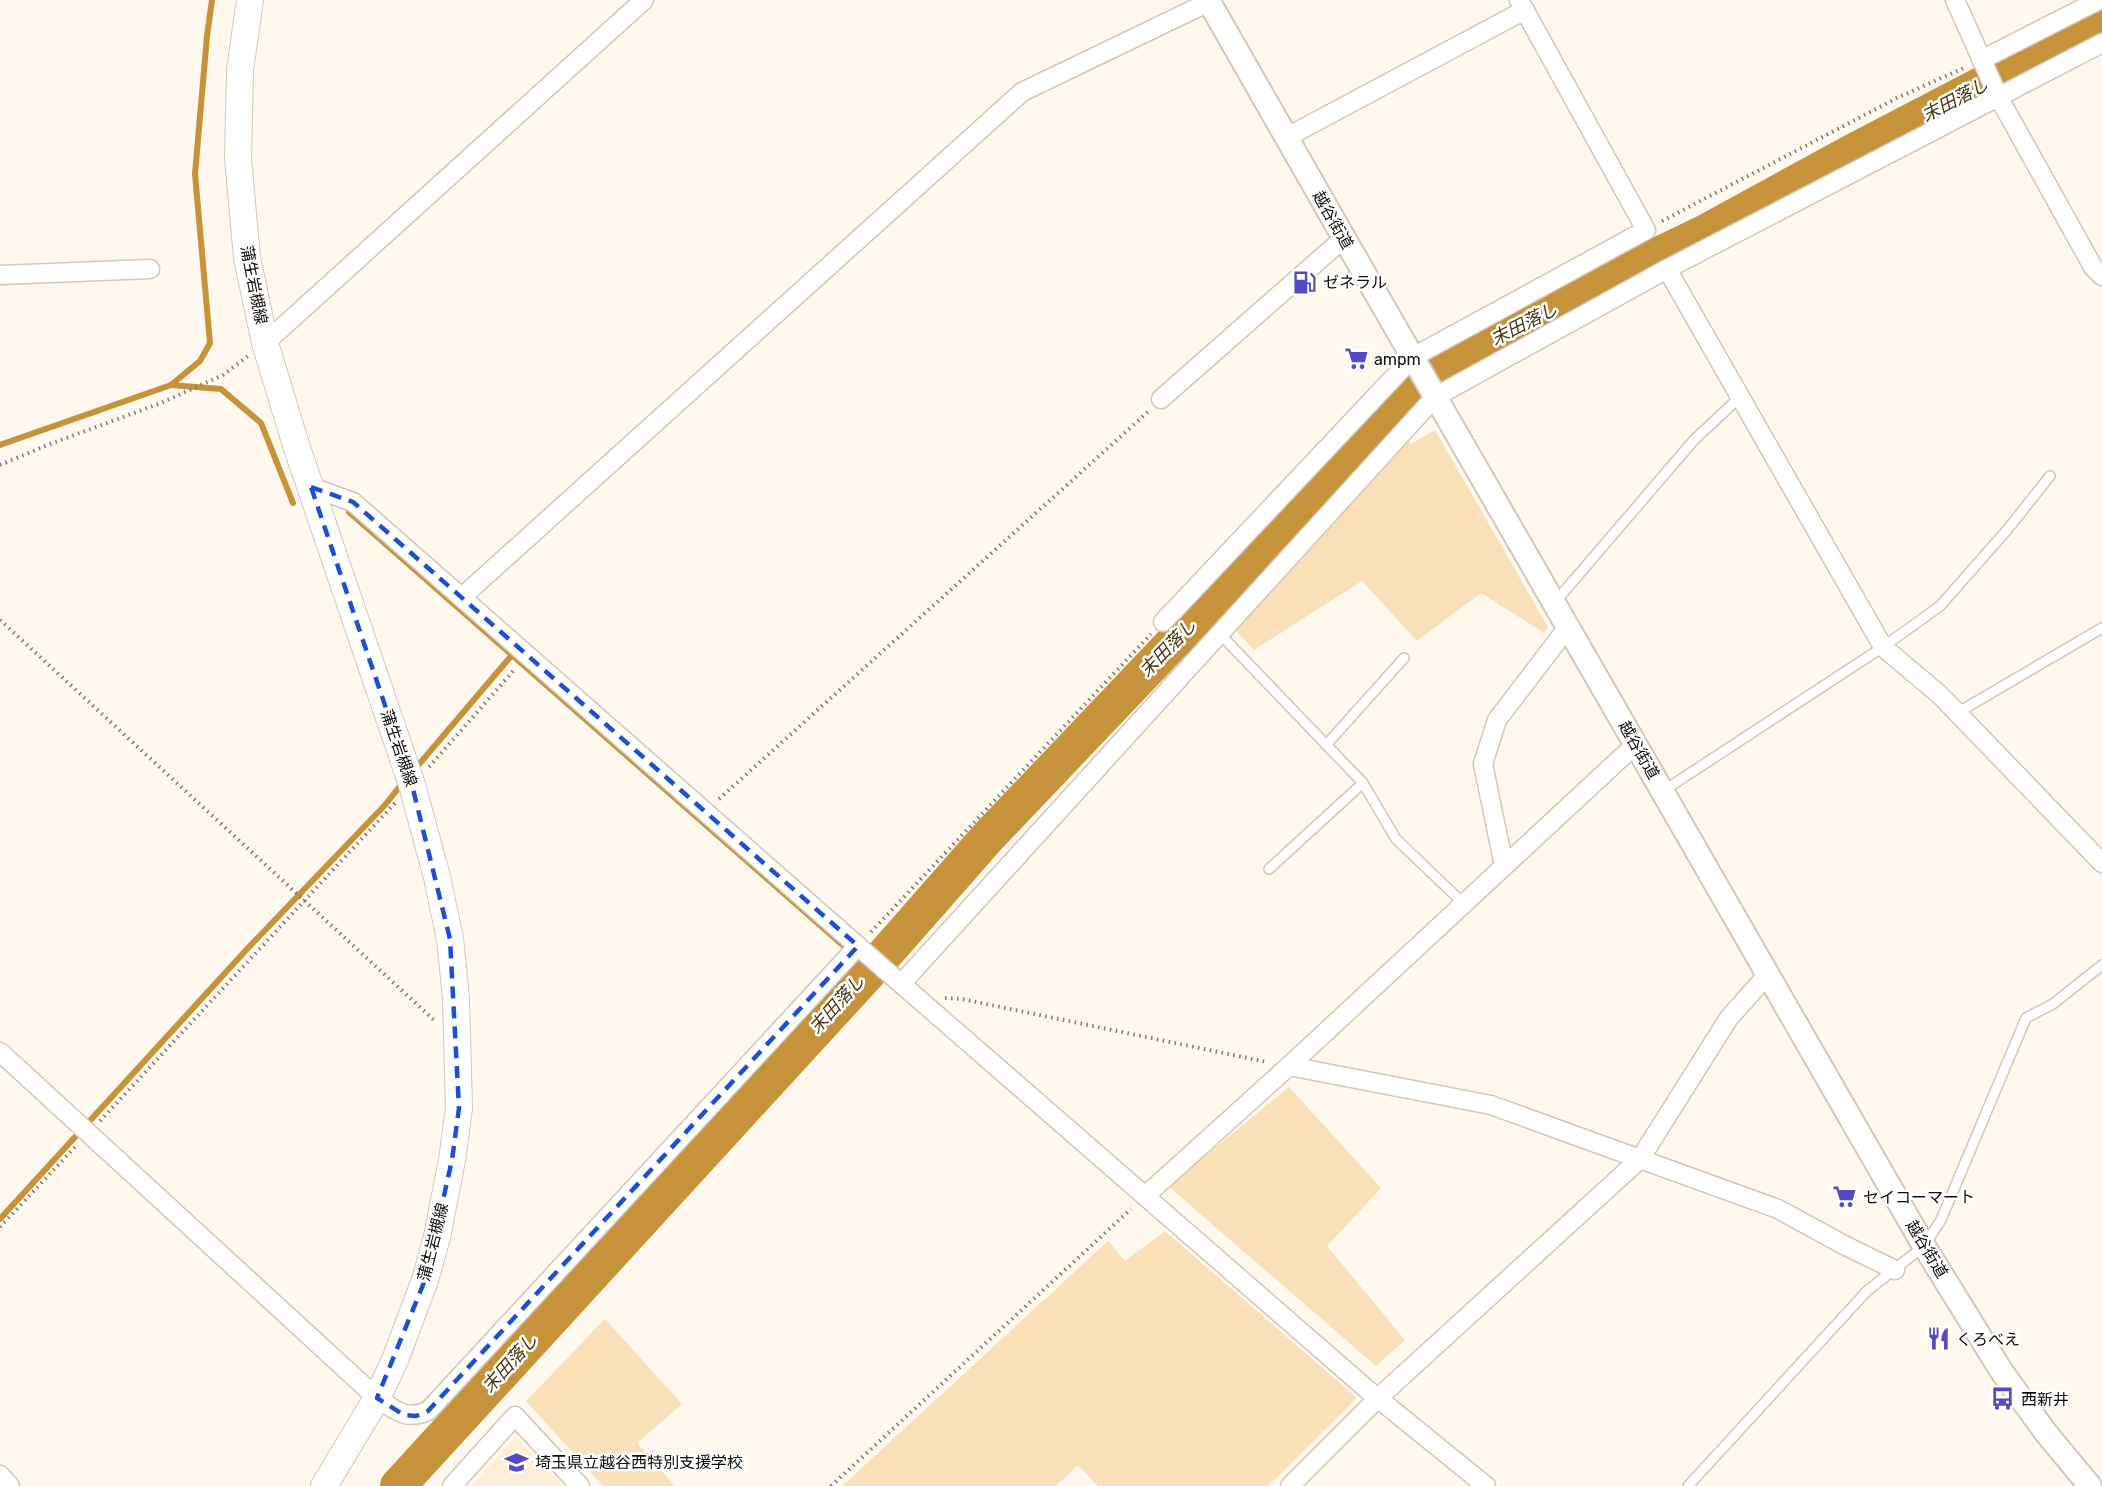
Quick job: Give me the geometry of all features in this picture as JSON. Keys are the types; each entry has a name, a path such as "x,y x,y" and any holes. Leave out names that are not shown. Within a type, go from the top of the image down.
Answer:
{"main road":[{"name":"蒲生岩槻線","path":"250,0 240,70 238,159 247,258 265,343 412,785 437,877 450,939 458,1042 459,1108 452,1160 437,1237 411,1318 377,1398 324,1486"}],"street":[{"path":"265,343 644,0"},
{"path":"1956,0 1999,98 2093,267 2102,276"},
{"path":"1981,60 2099,0"},
{"path":"462,597 1022,92 1209,1"},
{"name":"越谷街道","path":"1209,1 1924,1246 2002,1372 2046,1433 2090,1486"},
{"path":"1163,622 1413,357 1646,230 1522,5 1287,137"},
{"path":"901,984 1435,397 1667,270 2102,43"},
{"path":"1161,399 1344,238"},
{"path":"0,275 150,269"},
{"path":"1667,270 1883,647 1940,695 2102,863"},
{"path":"311,487 353,502 1145,1196 1378,1398 1486,1486"},
{"path":"1504,867 1483,764 1497,720 1568,627"},
{"path":"1145,1196 1289,1066 1636,744"},
{"path":"0,1052 377,1398 404,1415 416,1416 428,1411 858,946"},
{"path":"1290,1486 1378,1398 1640,1159 1729,1018 1768,974"},
{"path":"1289,1066 1491,1105 1779,1209 1895,1270"},
{"path":"452,1486 515,1416 580,1486"},
{"path":"0,1475 10,1486"}],"lane":[{"path":"1554,603 1694,440 1740,397"},
{"path":"1663,791 1883,647 1940,606 2007,530 2050,476"},
{"path":"1958,713 2102,628"},
{"path":"1219,633 1363,783 1396,839 1464,904"},
{"path":"1326,745 1404,658"},
{"path":"1269,869 1363,783"},
{"path":"1688,1486 1867,1291 1924,1246 1941,1220 2026,1018 2053,1004 2102,965"}],"path":[{"path":"1646,230 1898,98 1981,60"},
{"path":"0,465 172,399 223,375 265,343"},
{"path":"705,812 1161,399"},
{"path":"0,620 458,1042"},
{"path":"858,946 1163,622"},
{"path":"0,1227 412,785 527,655"},
{"path":"915,996 962,999 1289,1066"},
{"path":"831,1486 1145,1196"}],"highlighted area":[{"path":"311,487 353,502 858,946 428,1411 416,1416 404,1415 377,1398 425,1280 452,1160 459,1108 450,939 412,785"}],"shaded area":[{"path":"1435,430 1548,627 1544,633 1481,593 1417,641 1362,581 1254,650 1235,630 1405,435 1411,444"},
{"path":"1289,1087 1381,1188 1327,1246 1405,1340 1376,1366 1168,1186"},
{"path":"1165,1231 1357,1398 1268,1486 1098,1486 1078,1465 1056,1486 842,1486 1108,1241 1125,1261"},
{"path":"605,1319 682,1404 637,1443 675,1486 603,1486 526,1401"},
{"name":"埼玉県立越谷西特別支援学校","path":"516,1437 563,1486 471,1486"}],"waterway":[{"path":"0,445 171,385 200,361 210,343 195,174 212,0"},
{"name":"末田落し","path":"398,1486 871,970 987,838 1246,566 1396,401 1441,366 1598,284 1704,233 1854,151 2102,22"},
{"path":"171,385 221,389 261,423 293,503"},
{"path":"349,512 871,970"},
{"path":"415,769 512,655"},
{"path":"0,1219 248,948 385,805 404,781"}],"place":[{"name":"ゼネラル","path":"1305,282"},
{"name":"ampm","path":"1356,359"},
{"name":"セイコーマート","path":"1845,1197"},
{"name":"くろべえ","path":"1938,1339"},
{"name":"西新井","path":"2003,1399"},
{"name":"埼玉県立越谷西特別支援学校","path":"517,1462"}]}
